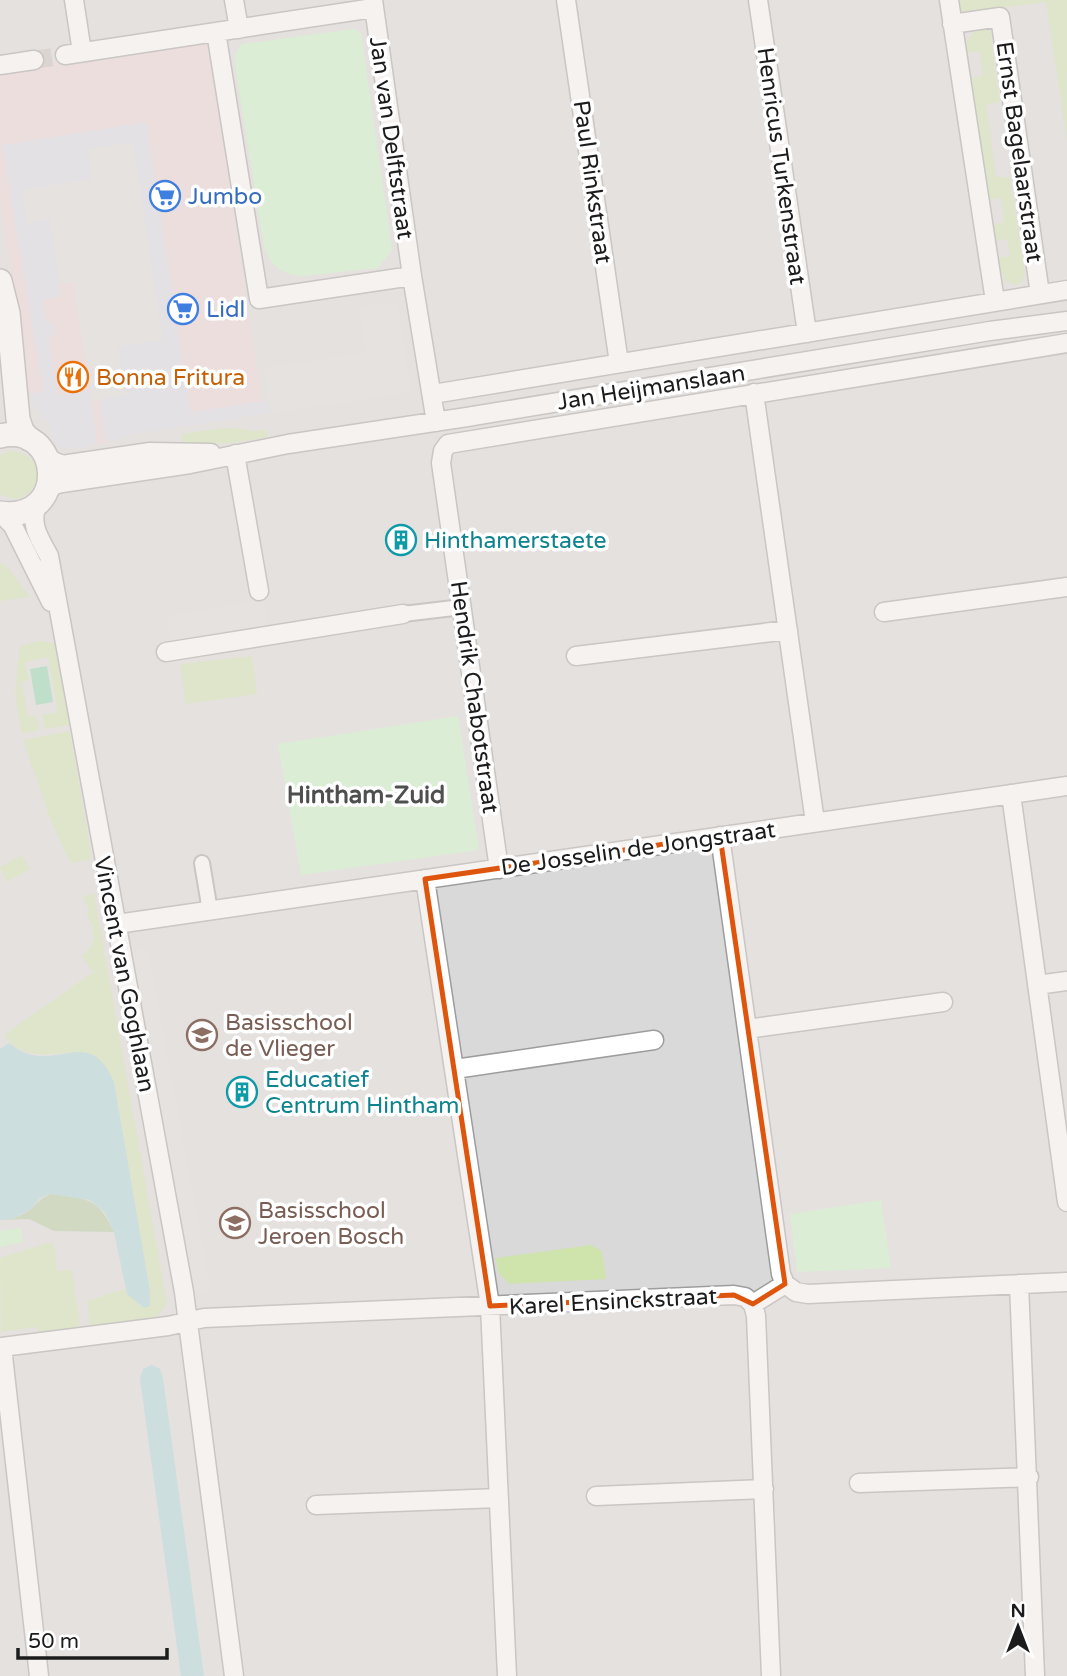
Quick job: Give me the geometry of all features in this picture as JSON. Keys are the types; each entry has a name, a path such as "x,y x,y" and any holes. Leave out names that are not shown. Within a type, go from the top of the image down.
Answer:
{"street":[{"path":"74,0 73,54 239,29 373,4"},
{"path":"234,0 239,29"},
{"name":"Paul Rinkstraat","path":"566,0 620,363"},
{"name":"Henricus Turkenstraat","path":"758,0 807,333"},
{"name":"Ernst Bagelaarstraat","path":"949,0 995,301"},
{"name":"Jan van Delftstraat","path":"373,4 436,422"},
{"name":"Ernst Bagelaarstraat","path":"952,24 1000,17 1040,294"},
{"path":"216,32 260,299 412,276"},
{"path":"0,65 34,60"},
{"path":"0,281 8,313 18,419 22,431 43,450 50,476 41,499 26,511 1,513"},
{"name":"Jan Heijmanslaan","path":"433,394 1067,290"},
{"name":"Jan Heijmanslaan","path":"41,499 54,485 62,483 990,331 1067,321"},
{"name":"Jan Heijmanslaan","path":"448,444 1067,344"},
{"path":"754,393 816,822"},
{"path":"0,416 0,426"},
{"path":"0,436 13,435 29,439"},
{"name":"Hendrik Chabotstraat","path":"448,444 443,451 441,463 499,869"},
{"name":"Jan Heijmanslaan","path":"47,458 62,465 150,452 235,454"},
{"path":"235,454 259,591"},
{"name":"Vincent van Goghlaan","path":"41,499 33,521 49,556 189,1320 234,1676"},
{"name":"Vincent van Goghlaan","path":"1,513 13,526 62,628"},
{"path":"884,612 1067,587"},
{"path":"166,652 462,607"},
{"path":"576,656 788,629"},
{"name":"De Josselin de Jongstraat","path":"117,924 1067,786"},
{"path":"1011,794 1067,1202"},
{"path":"720,836 781,1274 785,1284 796,1292 808,1294 1067,1282"},
{"path":"202,863 209,911"},
{"path":"425,879 490,1306 507,1676"},
{"path":"1037,985 1067,981"},
{"path":"747,1029 943,1002"},
{"path":"455,1069 654,1040"},
{"path":"771,1676 756,1316 753,1304 785,1284"},
{"path":"1019,1284 1029,1476 1035,1676"},
{"name":"Karel Ensinckstraat","path":"189,1320 734,1295 745,1297 753,1304"},
{"path":"39,1676 2,1347 168,1326 189,1320"},
{"path":"859,1483 1029,1476"},
{"path":"596,1496 764,1489"},
{"path":"316,1505 499,1498"}],"highlighted area":[{"path":"720,836 785,1284 753,1304 734,1295 490,1306 425,879"}],"shaded area":[{"path":"0,0 1067,0 1067,1676 0,1676"},
{"path":"208,39 264,414 134,434 94,446 63,449 53,441 50,426 31,401 0,200 0,70"},
{"path":"147,122 191,412 269,400 271,413 134,434 112,442 105,439 99,400 125,395 118,347 163,340 133,142 88,149 92,179 22,190 27,223 50,219 62,296 43,300 47,322 54,321 56,335 49,336 58,395 91,390 97,444 63,449 53,441 50,426 31,401 30,394 43,391 2,145"},
{"path":"133,141 163,340 125,396 92,400 73,282 60,283 50,220 27,223 22,189 92,179 88,149"},
{"path":"397,302 411,392 271,413 264,368 366,353 359,307"},
{"path":"264,600 268,628 171,643 167,616"},
{"path":"148,950 211,1290 195,1295 132,951"}],"green space":[{"path":"952,0 1067,0 1067,140 1046,2 954,14"},
{"path":"354,29 361,33 392,250 378,268 303,276 289,274 273,264 264,246 235,65 236,52 242,44"},
{"path":"985,29 996,38 991,39 1000,102 986,105 996,177 1010,177 1025,274 1021,283 1014,285 1004,280 1003,274 997,274 995,258 1010,256 1007,239 993,241 990,225 1004,222 1001,198 987,200 969,78 983,76 979,51 965,53 964,45 973,32"},
{"path":"224,428 266,430 268,437 233,443 183,445 181,434"},
{"path":"10,451 25,454 37,471 31,490 23,496 13,498 0,494 0,455"},
{"path":"0,562 9,569 30,597 0,601"},
{"path":"40,641 55,643 70,725 45,729 42,715 58,712 48,657 25,662 29,680 21,682 28,717 36,716 39,730 22,733 15,696 19,652 21,646"},
{"path":"252,656 257,694 186,704 180,664"},
{"path":"47,666 53,702 36,705 30,669"},
{"path":"458,716 479,850 301,875 278,744"},
{"path":"70,731 92,859 70,863 50,818 23,740"},
{"path":"22,855 30,869 6,882 0,867"},
{"path":"94,894 167,1304 156,1318 152,1319 152,1324 90,1332 87,1301 125,1289 127,1295 150,1306 150,1291 114,1082 78,1052 28,1052 19,1049 4,1035 93,972 82,956 91,946 94,936 83,896"},
{"path":"51,1194 90,1201 102,1212 114,1232 54,1231 29,1219 0,1220 29,1211 42,1198"},
{"path":"881,1200 891,1268 797,1272 790,1214"},
{"path":"21,1228 23,1242 0,1247 0,1231"},
{"path":"51,1242 54,1246 57,1271 72,1270 81,1334 39,1340 37,1327 1,1332 0,1258"},
{"path":"591,1245 602,1251 606,1279 509,1284 498,1272 496,1258"}],"water":[{"path":"9,1043 21,1051 37,1056 84,1052 95,1056 105,1065 114,1082 150,1291 150,1306 144,1308 127,1294 114,1232 105,1213 90,1200 50,1194 40,1198 31,1209 13,1219 0,1220 0,1049"},
{"path":"152,1365 160,1369 163,1378 204,1676 181,1676 140,1379 143,1369"}],"tunnel":[{"path":"34,60 65,55"}],"place":[{"name":"Jumbo","path":"165,196"},
{"name":"Lidl","path":"183,309"},
{"name":"Bonna Fritura","path":"73,377"},
{"name":"Hinthamerstaete","path":"401,540"},
{"name":"Basisschool de Vlieger","path":"202,1035"},
{"name":"Educatief Centrum Hintham","path":"242,1092"},
{"name":"Basisschool Jeroen Bosch","path":"235,1223"}],"district":[{"name":"Hintham-Zuid","path":"366,795"}]}
